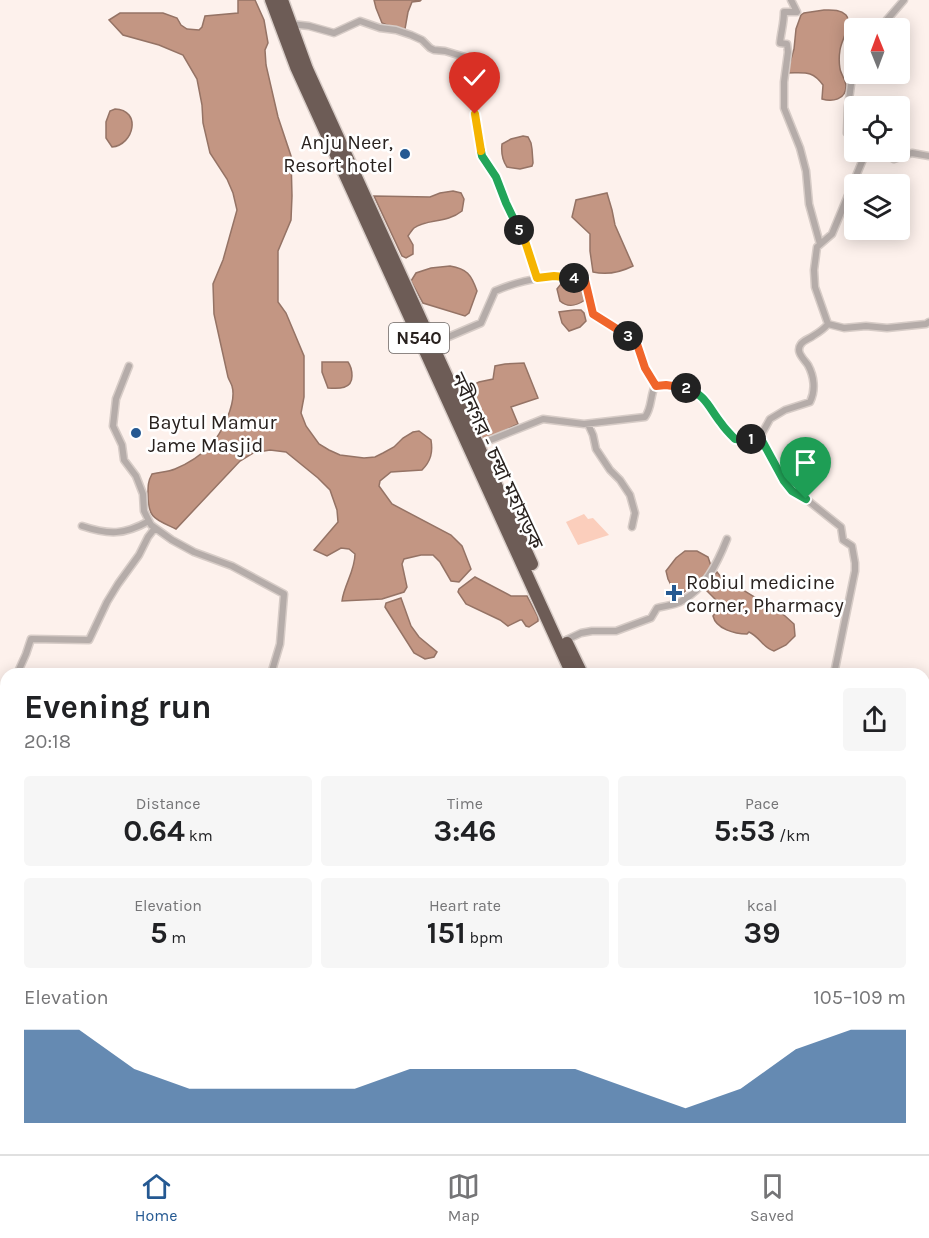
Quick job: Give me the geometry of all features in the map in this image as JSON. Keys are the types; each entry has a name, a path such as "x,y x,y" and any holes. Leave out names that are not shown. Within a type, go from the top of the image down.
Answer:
{"highway":[{"name":"নবীনগর - চন্দ্রা মহাসড়ক","path":"271,0 296,68 569,668"},
{"name":"নবীনগর - চন্দ্রা মহাসড়ক","path":"282,0 307,69 579,668"}],"street":[{"path":"791,0 796,12 784,12 780,43 788,44 784,108 800,148 806,171 809,204 820,244"},
{"path":"888,18 904,0"},
{"path":"291,24 334,33 360,21 411,35 422,40 434,50 465,57 467,79 474,98 482,156 496,177 525,241 537,278"},
{"path":"910,154 929,156"},
{"path":"828,324 815,287 814,270 817,247 832,234 862,162"},
{"path":"432,345 481,323 495,291 537,278 565,276 585,280 593,314 627,335 637,344 645,368 656,386"},
{"path":"828,324 844,328 866,326 887,328 929,322"},
{"path":"656,386 666,385 698,392 735,439 746,440 760,437 770,419 785,410 810,402 814,383 808,366 800,356 800,345 828,324"},
{"path":"129,366 116,399 113,426 122,445 124,460 136,476 143,494 144,511 155,528 172,540 194,552 232,566 284,594 280,644 273,668"},
{"path":"478,445 543,418 588,424 645,417 649,412 656,386"},
{"path":"588,424 596,449 630,495 635,513 632,527"},
{"path":"760,437 777,470 792,491 806,499 841,527 843,540 852,546 855,571 835,668"},
{"path":"82,526 94,530 125,532 149,521"},
{"path":"20,668 31,639 89,640 107,602 155,528"},
{"path":"566,640 592,631 616,631 651,618 657,608 679,603 707,579 717,564 727,539"}],"shaded area":[{"path":"238,0 255,0 264,20 268,43 265,50 266,65 278,117 291,156 291,220 278,251 278,302 286,313 304,356 304,397 301,413 306,426 319,444 340,455 375,457 394,447 413,432 419,431 431,440 431,456 422,470 391,472 380,481 379,486 392,504 451,535 462,546 471,569 459,582 451,581 433,555 421,555 404,559 402,564 407,587 404,592 382,599 342,601 355,554 349,549 341,548 327,556 314,550 338,522 337,510 330,490 286,452 270,450 253,453 240,461 176,529 158,520 149,509 148,486 152,474 175,469 202,453 219,434 230,409 233,393 214,314 213,284 223,260 237,210 227,179 210,153 197,79 183,55 159,45 123,35 109,20 120,13 163,13 177,18 187,29 199,30 205,16 238,13"},
{"path":"374,0 421,0 412,2 405,29 382,23"},
{"path":"835,10 848,18 844,18 844,36 839,57 840,69 844,84 846,84 844,94 838,99 822,99 823,85 812,75 787,73 794,49 796,29 804,13"},
{"path":"115,109 129,115 132,128 126,140 112,147 106,138 106,122 110,111"},
{"path":"523,136 528,137 531,143 532,166 520,169 507,167 502,156 502,144"},
{"path":"453,191 461,193 464,199 462,211 450,218 425,223 414,228 408,236 413,245 413,254 406,258 402,256 374,196 430,197"},
{"path":"607,193 615,225 633,266 624,270 598,273 593,272 590,234 572,217 576,200"},
{"path":"450,266 468,273 477,291 469,313 465,316 423,303 411,281 416,273 431,268"},
{"path":"561,284 583,286 586,293 585,300 572,305 566,305 560,301 557,289"},
{"path":"581,310 586,321 580,327 569,331 562,323 559,312"},
{"path":"322,362 348,362 352,372 350,384 340,388 328,388 322,372"},
{"path":"524,363 538,398 511,407 518,424 483,441 463,390 479,382 493,379 495,366"},
{"path":"584,514 588,519 593,518 609,535 578,545 566,522"},
{"path":"685,551 697,551 708,557 711,566 706,574 683,593 673,589 666,571"},
{"path":"717,572 784,615 794,624 795,636 786,645 774,651 749,632 747,634 732,632 718,624 713,616 717,611 716,600 704,588"},
{"path":"475,577 511,596 527,596 538,621 529,627 522,620 508,626 466,604 458,592 459,589"},
{"path":"401,598 411,626 419,637 437,652 434,657 425,659 414,653 385,607 386,603"}],"place":[{"name":"Anju Neer, Resort hotel","path":"405,154"},
{"name":"Baytul Mamur Jame Masjid","path":"136,433"},
{"name":"Robiul medicine corner, Pharmacy","path":"674,593"}],"route":[{"path":"475,114 482,156 496,177 525,241 537,278 565,276 585,280 593,314 627,335 637,344 645,368 656,386 666,385 698,392 735,439 746,440 760,437 784,481 792,491 806,499"}]}
